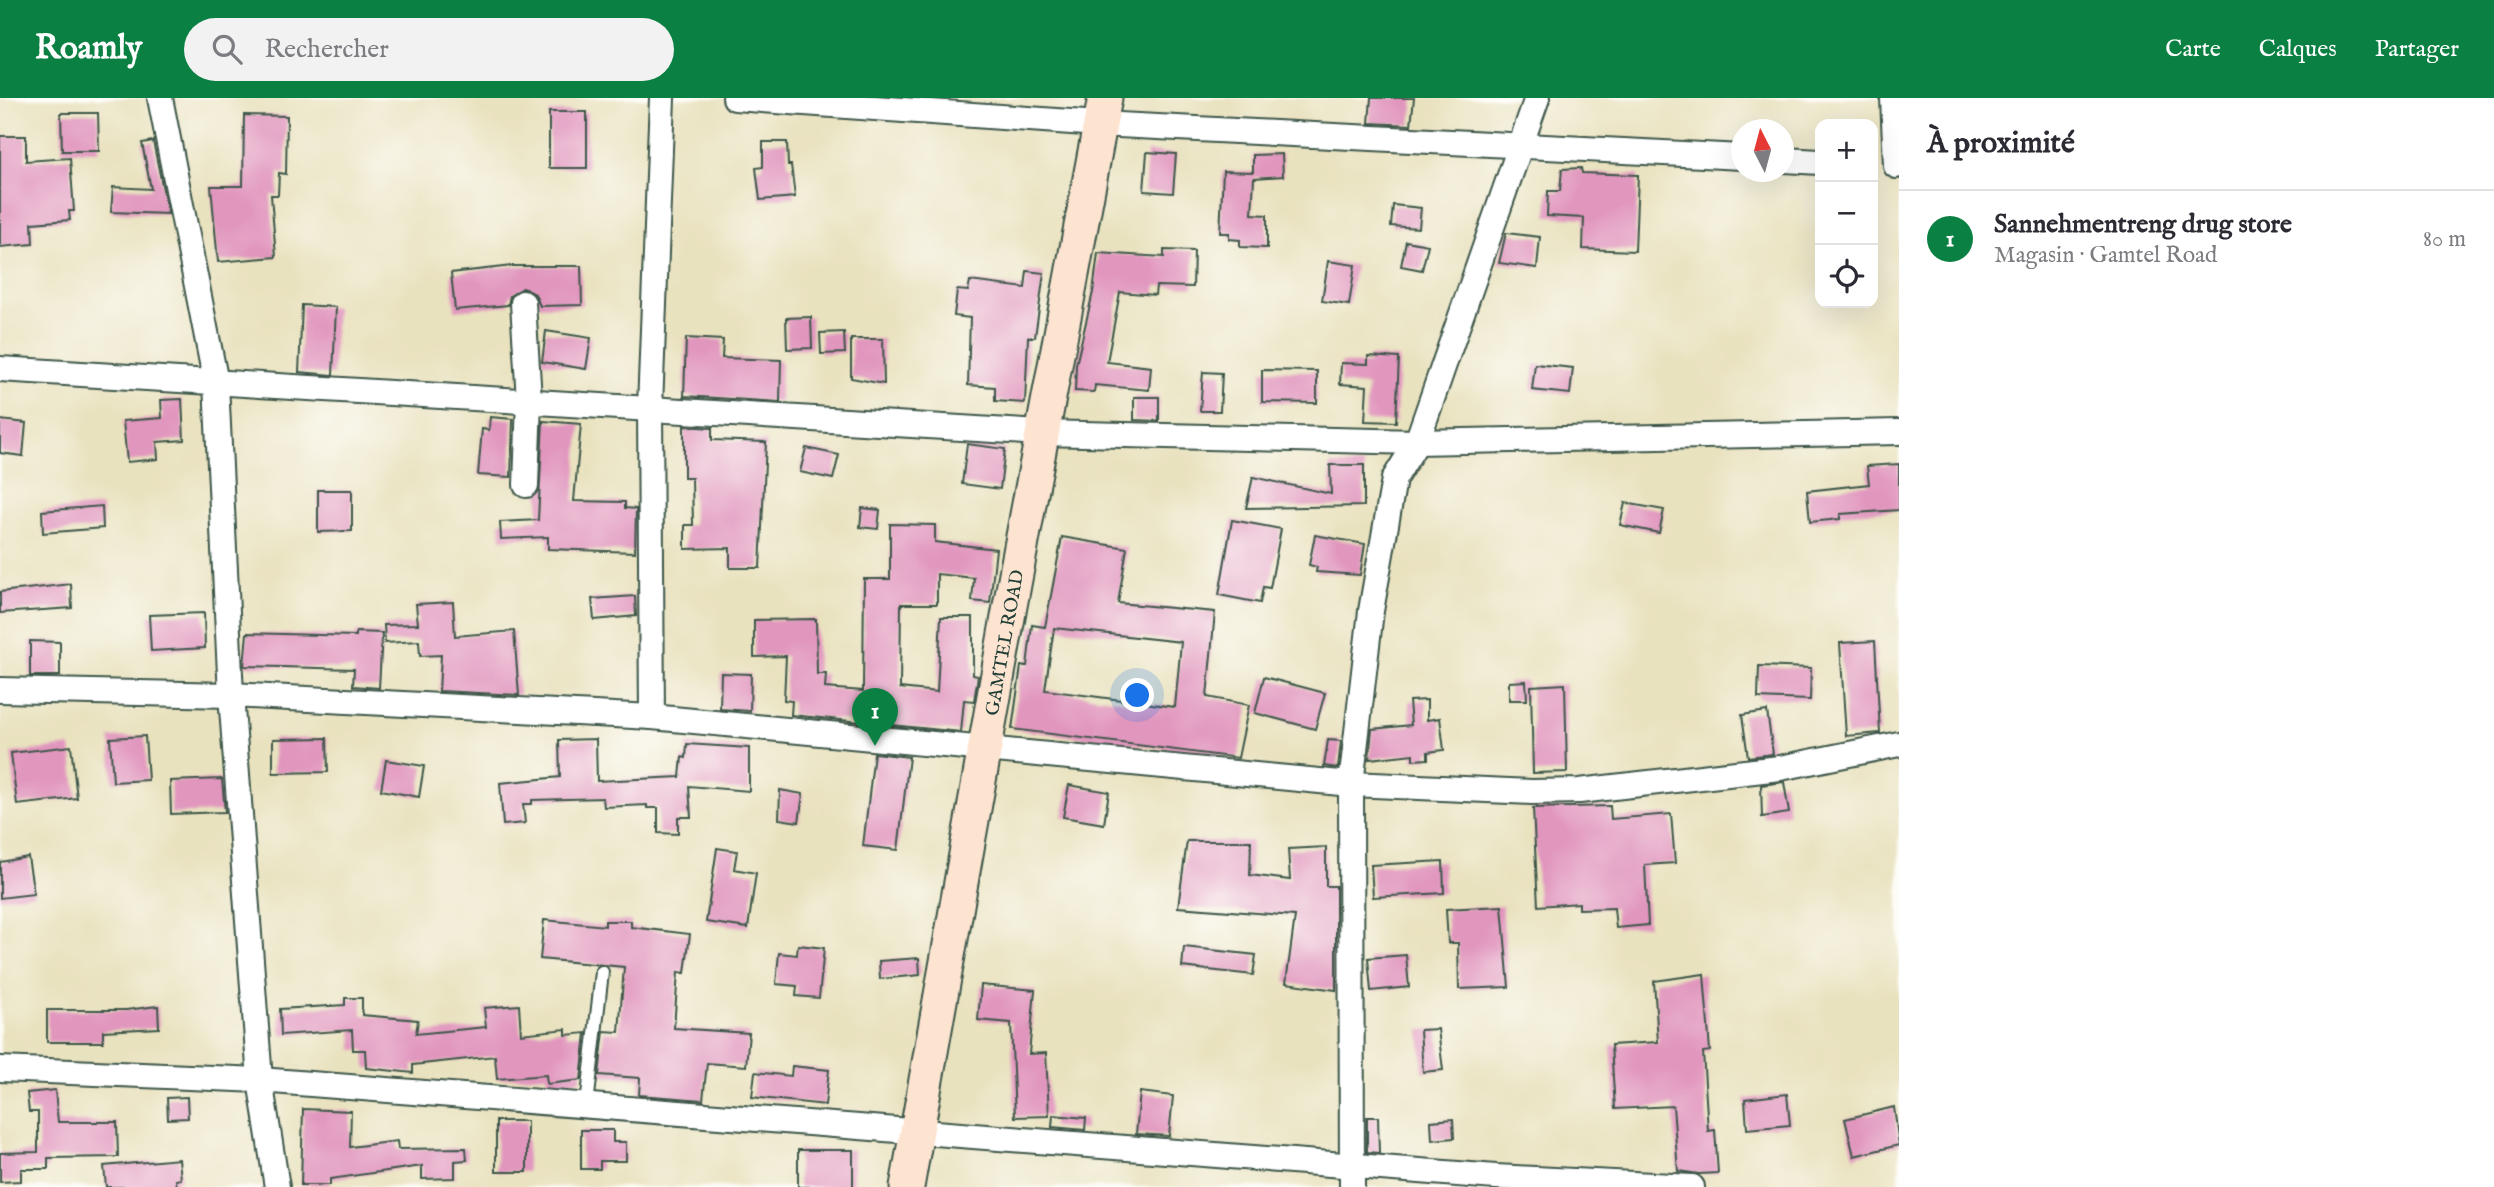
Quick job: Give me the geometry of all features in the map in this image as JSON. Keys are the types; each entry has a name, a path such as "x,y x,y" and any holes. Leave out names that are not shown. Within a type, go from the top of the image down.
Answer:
{"street":[{"path":"160,98 216,383 231,695 260,1080 277,1187"},
{"path":"652,717 650,407 662,98"},
{"path":"735,98 1102,111 1522,145 1731,156"},
{"path":"1352,1175 1354,1005 1351,784 1371,611 1394,479 1417,442 1522,145 1536,98"},
{"path":"1889,166 1892,98"},
{"name":"GAMTEL ROAD","path":"907,1187 1041,433 1102,111"},
{"path":"1794,161 1815,162"},
{"path":"523,303 529,400 526,485"},
{"path":"0,369 1041,433 1417,442 1899,432"},
{"path":"0,690 231,695 652,717 1351,784 1532,792 1579,791 1780,768 1899,744"},
{"path":"0,1069 260,1080 917,1130 1352,1175 1496,1177 1692,1187"}],"lane":[{"path":"587,1105 602,972"}],"building":[{"path":"1371,98 1414,98 1411,125 1369,123"},
{"path":"549,112 587,112 587,168 549,168"},
{"path":"61,113 98,113 99,151 62,151"},
{"path":"244,115 287,116 286,174 279,173 278,195 271,195 276,257 218,262 211,186 243,186"},
{"path":"0,136 26,136 26,161 70,158 74,211 69,211 70,220 32,223 33,244 0,247"},
{"path":"153,141 168,214 111,212 113,187 151,189 142,143"},
{"path":"763,142 787,142 788,165 791,165 795,197 760,200 756,168 763,167"},
{"path":"1147,152 1176,154 1173,193 1144,191"},
{"path":"1282,154 1283,176 1254,178 1252,214 1267,215 1267,248 1240,247 1240,240 1229,239 1229,233 1220,233 1223,171 1253,172 1253,155"},
{"path":"1581,168 1582,173 1638,175 1635,251 1583,249 1584,218 1547,216 1548,191 1560,191 1562,169"},
{"path":"1393,205 1421,208 1419,228 1391,226"},
{"path":"1506,233 1540,237 1537,268 1499,263"},
{"path":"1406,241 1428,245 1422,270 1401,266"},
{"path":"1164,250 1194,251 1193,287 1156,286 1155,295 1120,292 1107,362 1151,367 1149,390 1095,385 1094,392 1075,391 1076,365 1093,292 1098,253 1164,257"},
{"path":"1328,261 1355,265 1349,305 1322,301"},
{"path":"512,266 581,266 582,305 540,306 535,294 523,288 510,296 508,305 455,310 451,273"},
{"path":"1027,271 1044,273 1035,337 1028,337 1025,403 995,401 995,387 968,385 970,318 954,316 957,290 968,291 970,281 1025,288"},
{"path":"302,305 336,307 333,375 299,372"},
{"path":"811,317 812,348 787,349 786,318"},
{"path":"546,331 591,338 586,369 542,362"},
{"path":"844,332 845,353 821,354 820,333"},
{"path":"686,338 723,340 722,358 781,360 780,402 684,396"},
{"path":"851,339 883,339 884,384 851,378"},
{"path":"1368,356 1399,358 1396,422 1365,421 1367,386 1340,384 1341,363 1368,364"},
{"path":"1535,364 1573,368 1570,394 1532,390"},
{"path":"1262,370 1317,371 1317,403 1262,402"},
{"path":"1203,372 1222,373 1220,411 1200,411"},
{"path":"1134,397 1159,397 1159,421 1134,420"},
{"path":"182,399 184,440 157,442 158,459 127,462 123,421 162,418 161,400"},
{"path":"490,417 513,419 511,477 478,475 482,429 489,430"},
{"path":"0,420 26,423 23,456 0,453"},
{"path":"543,421 581,424 574,501 625,502 625,508 636,509 635,552 548,549 548,537 501,539 500,522 538,520"},
{"path":"684,426 712,428 712,440 766,442 760,568 730,568 730,548 685,549 685,525 693,525 692,478 684,478"},
{"path":"967,444 1005,449 1000,489 962,484"},
{"path":"806,448 839,455 833,479 800,472"},
{"path":"1899,464 1899,510 1840,514 1840,519 1810,522 1807,491 1869,484 1867,466"},
{"path":"1330,465 1364,465 1364,506 1246,508 1253,477 1331,494"},
{"path":"318,490 352,490 352,531 318,532"},
{"path":"1625,503 1664,510 1659,533 1620,525"},
{"path":"102,506 103,528 43,533 42,511"},
{"path":"862,508 880,510 878,529 860,527"},
{"path":"1232,520 1281,529 1270,588 1263,587 1260,603 1219,595"},
{"path":"890,524 935,525 935,542 996,549 990,603 972,601 974,578 937,574 937,604 901,604 900,688 937,692 941,617 973,617 973,675 978,676 974,701 964,700 961,732 791,715 792,701 784,700 786,656 754,657 754,620 816,619 817,674 826,674 825,688 863,691 864,579 890,579"},
{"path":"1315,535 1365,544 1360,575 1316,572 1317,567 1309,565"},
{"path":"1062,537 1127,548 1118,603 1215,612 1207,697 1249,705 1238,758 1012,729 1021,666 1027,666 1032,625 1045,627","holes":["1054,628 1181,642 1175,707 1045,690"]},
{"path":"71,584 72,608 0,613 0,592"},
{"path":"635,596 636,616 594,620 592,599"},
{"path":"453,602 455,636 514,631 519,695 439,691 441,655 420,656 419,641 385,643 384,625 418,624 416,604"},
{"path":"204,613 205,648 151,651 149,615"},
{"path":"356,632 382,633 379,688 353,686 354,669 244,666 247,633 356,636"},
{"path":"30,641 60,642 60,676 30,676"},
{"path":"1875,641 1880,733 1846,736 1840,643"},
{"path":"1759,666 1811,668 1810,700 1758,698"},
{"path":"721,673 751,674 750,711 720,709"},
{"path":"1264,677 1325,693 1315,729 1255,713"},
{"path":"1526,681 1527,700 1509,700 1509,682"},
{"path":"1565,684 1567,772 1533,773 1531,686"},
{"path":"1427,700 1427,720 1440,718 1444,750 1428,752 1428,759 1413,760 1413,754 1369,759 1372,729 1411,725 1409,701"},
{"path":"1767,711 1773,754 1748,757 1742,715"},
{"path":"145,736 148,780 113,782 110,738"},
{"path":"327,738 328,772 273,773 273,739"},
{"path":"596,739 597,781 680,777 682,757 686,758 687,744 749,748 749,791 689,786 691,817 678,817 678,834 658,833 658,808 647,808 647,805 604,807 603,798 532,800 532,804 523,804 525,823 503,825 500,783 560,777 559,740"},
{"path":"1328,740 1341,741 1338,768 1324,766"},
{"path":"71,746 77,798 17,805 11,753"},
{"path":"874,753 909,757 898,850 863,846"},
{"path":"386,760 424,766 419,797 381,790"},
{"path":"222,779 225,812 171,814 170,781"},
{"path":"1784,782 1789,813 1762,817 1761,785"},
{"path":"1069,785 1109,792 1104,824 1063,817"},
{"path":"780,790 803,794 799,822 779,819"},
{"path":"1610,806 1611,819 1671,814 1675,863 1645,865 1648,925 1616,928 1614,908 1579,909 1579,903 1538,906 1533,808"},
{"path":"1187,841 1251,841 1250,875 1290,880 1288,849 1326,847 1326,886 1336,886 1336,990 1286,983 1295,916 1178,907"},
{"path":"717,848 737,851 734,869 756,873 748,928 706,922"},
{"path":"28,857 34,894 0,898 0,862"},
{"path":"1443,861 1444,893 1373,897 1371,865"},
{"path":"1502,906 1509,987 1459,989 1458,943 1448,943 1446,909"},
{"path":"544,920 605,926 605,921 631,921 631,927 690,934 685,973 678,972 674,1028 749,1033 746,1066 707,1063 703,1100 639,1095 640,1078 599,1075 604,1031 619,1032 624,967 540,959"},
{"path":"798,945 824,948 819,998 796,996 797,986 776,984 779,953 797,955"},
{"path":"1184,947 1256,955 1253,975 1182,967"},
{"path":"1406,955 1409,987 1371,991 1368,958"},
{"path":"919,958 920,975 880,979 879,961"},
{"path":"1704,974 1710,1051 1703,1052 1708,1131 1715,1130 1718,1173 1699,1174 1678,1171 1673,1106 1615,1109 1611,1045 1658,1042 1654,981"},
{"path":"981,985 1035,990 1029,1054 1046,1053 1049,1116 1015,1117 1011,1023 978,1020"},
{"path":"345,998 362,998 362,1015 418,1020 416,1034 486,1027 484,1008 519,1005 521,1034 566,1029 566,1035 586,1033 581,1080 547,1084 546,1075 497,1079 495,1056 413,1065 413,1073 366,1068 365,1050 353,1050 352,1030 281,1035 280,1009 345,1005"},
{"path":"158,1006 159,1028 103,1031 103,1042 47,1042 47,1010 126,1010"},
{"path":"1438,1029 1443,1070 1423,1072 1420,1030"},
{"path":"792,1066 829,1070 825,1105 752,1097 755,1072 791,1076"},
{"path":"55,1090 58,1122 117,1122 118,1157 48,1158 48,1169 21,1169 21,1181 0,1182 0,1153 38,1152 38,1112 29,1112 27,1093"},
{"path":"1140,1092 1173,1096 1169,1136 1136,1134"},
{"path":"1787,1094 1790,1125 1747,1129 1745,1099"},
{"path":"187,1097 188,1118 168,1119 167,1098"},
{"path":"1894,1107 1899,1145 1854,1156 1845,1119"},
{"path":"303,1109 351,1111 350,1147 397,1141 398,1149 466,1148 467,1160 455,1161 455,1178 422,1179 422,1166 330,1179 330,1185 301,1185"},
{"path":"1053,1115 1086,1118 1085,1130 1052,1127"},
{"path":"1367,1117 1378,1117 1379,1153 1367,1152"},
{"path":"1453,1119 1454,1138 1432,1140 1431,1121"},
{"path":"496,1121 527,1121 527,1172 496,1172"},
{"path":"581,1130 613,1130 613,1142 626,1142 626,1161 600,1161 600,1169 581,1169"},
{"path":"798,1150 853,1150 853,1187 798,1187"},
{"path":"179,1159 181,1179 176,1180 177,1187 106,1187 104,1166"}],"place":[{"name":"Sannehmentreng drug store","path":"875,746"}]}
